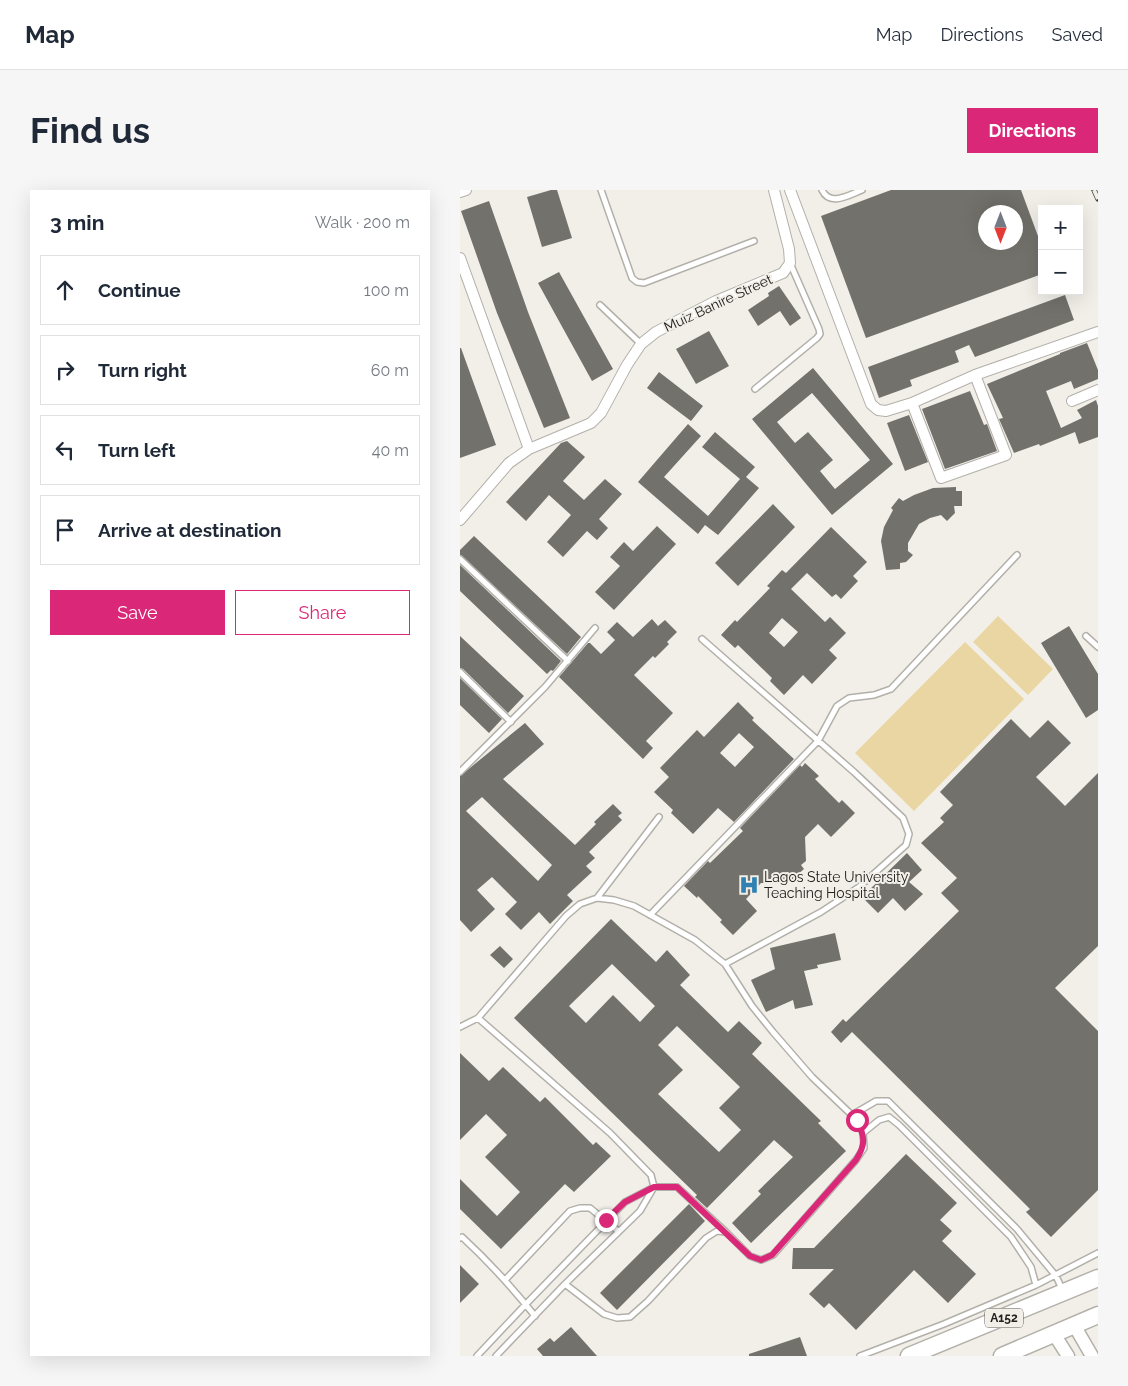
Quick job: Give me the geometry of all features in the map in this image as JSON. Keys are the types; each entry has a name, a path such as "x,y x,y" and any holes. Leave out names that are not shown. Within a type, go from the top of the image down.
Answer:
{"main road":[{"name":"A152","path":"909,1356 1098,1278"},
{"name":"A152","path":"1002,1356 1098,1316"}],"street":[{"path":"460,192 466,190"},
{"path":"774,190 790,249 790,262"},
{"path":"790,190 871,404 878,410 886,411 912,403 975,374 1098,332"},
{"path":"460,258 529,449"},
{"name":"Muiz Banire Street","path":"460,520 508,463 529,449 591,423 602,413 640,344 656,332 716,301 783,273 790,262"},
{"path":"912,403 941,478 1006,455 975,374"},
{"path":"1072,401 1098,390"},
{"path":"1074,1325 1092,1356"},
{"path":"1054,1334 1068,1356"}],"lane":[{"path":"601,190 632,278 637,282 644,283 754,241"},
{"path":"822,190 825,196 830,199 839,199 862,190"},
{"path":"755,389 820,334 790,262"},
{"path":"600,305 640,344"},
{"path":"650,915 818,741 837,706 849,698 874,695 890,689 1017,554"},
{"path":"460,559 568,661"},
{"path":"460,772 545,687 595,628"},
{"path":"1086,636 1098,648"},
{"path":"702,639 903,818 909,834 906,845 859,887 821,912 725,964"},
{"path":"460,672 511,722"},
{"path":"597,898 659,817"},
{"path":"460,1027 478,1018 566,916 580,904 597,898 614,900 634,906 695,940 725,964 752,1006 772,1032 812,1077 857,1120 863,1133 864,1148 856,1160 772,1255 761,1260 750,1256 677,1187 654,1187 625,1202 477,1356"},
{"path":"478,1018 610,1132 651,1175 654,1187 640,1211 565,1284 496,1356"},
{"path":"852,1115 876,1101 888,1101 1017,1229 1056,1276 1063,1292"},
{"path":"863,1133 879,1120 889,1117 899,1125 1011,1237 1031,1267 1036,1285"},
{"path":"506,1279 570,1211 590,1208 618,1231"},
{"path":"565,1284 604,1314 617,1318 630,1317 648,1301 706,1238 716,1231 726,1232"},
{"path":"461,1237 506,1279 535,1316"},
{"path":"860,1356 944,1324 1036,1285 1044,1279 1056,1276 1098,1252"}],"shaded area":[{"path":"998,616 1053,669 1028,695 973,642"},
{"path":"965,642 1024,699 914,811 855,753"}],"building":[{"path":"557,190 572,238 542,247 527,197"},
{"path":"891,190 1021,190 1038,236 1038,275 866,338 821,216"},
{"path":"489,201 528,312 570,418 544,428 497,313 461,211"},
{"path":"559,272 613,369 592,381 538,283"},
{"path":"779,286 801,318 790,326 780,311 758,326 748,310 769,296 768,293"},
{"path":"1065,295 1074,320 975,357 969,345 955,351 959,362 910,380 912,386 879,398 868,367"},
{"path":"709,331 729,366 696,384 676,349"},
{"path":"1087,343 1098,370 1098,379 1074,389 1071,381 1046,391 1061,428 1082,418 1077,410 1096,400 1098,406 1098,437 1079,444 1075,432 1040,446 1039,444 1014,453 999,419 1003,418 987,384"},
{"path":"460,348 496,445 460,458"},
{"path":"813,368 893,464 832,515 752,419","holes":["812,393 870,460 835,489 820,471 833,460 808,432 795,443 777,422"]},
{"path":"659,372 703,406 691,421 647,388"},
{"path":"970,391 984,425 987,424 997,451 945,469 922,409"},
{"path":"909,415 928,462 905,471 887,423"},
{"path":"688,424 701,436 664,477 708,516 740,479 702,447 715,432 755,467 746,477 759,488 718,535 705,525 698,534 638,482"},
{"path":"567,441 585,457 563,481 584,500 605,479 622,494 599,519 608,528 597,540 587,531 563,557 547,542 571,515 549,495 526,521 506,502 561,443"},
{"path":"956,487 956,491 962,491 962,506 954,506 955,513 947,521 941,515 919,524 908,543 908,551 913,555 906,562 900,563 900,569 886,570 881,541 884,527 893,510 891,508 899,498 903,501 933,488"},
{"path":"773,504 795,527 738,586 715,563"},
{"path":"657,526 676,544 614,610 595,592 620,566 610,557 624,542 633,551"},
{"path":"831,527 867,562 853,576 858,581 841,599 836,594 832,597 807,573 791,589 825,622 830,617 846,633 829,650 837,658 812,684 803,675 784,695 770,681 772,678 738,645 735,648 721,635 735,620 737,622 770,588 767,586 782,570 786,573","holes":["782,618 798,632 784,647 769,633"]},
{"path":"474,536 581,637 567,654 460,555 460,550"},
{"path":"460,565 561,661 553,671 551,670 547,674 460,591"},
{"path":"652,619 658,626 665,620 677,632 667,642 669,644 655,658 653,656 634,675 673,713 646,741 653,748 643,759 559,677 588,643 601,654 615,640 607,632 617,622 633,637"},
{"path":"1069,626 1098,674 1098,710 1086,718 1041,643"},
{"path":"460,636 524,696 508,713 460,668"},
{"path":"460,678 502,719 489,733 460,705"},
{"path":"738,702 754,718 752,720 794,759 734,822 718,808 693,834 671,813 673,810 654,792 669,777 660,768 697,730 704,737","holes":["739,733 754,747 735,767 720,753"]},
{"path":"1011,719 1030,738 1048,720 1071,743 1036,777 1065,806 1098,773 1098,946 1055,988 1098,1031 1098,1190 1051,1237 1026,1212 1030,1209 852,1032 841,1043 831,1032 843,1019 846,1022 959,911 941,893 957,878 921,843 944,822 940,818 953,805 940,792"},
{"path":"525,723 544,744 503,779 575,845 596,824 594,822 613,804 622,813 618,816 622,820 589,852 595,858 586,866 592,872 567,895 573,901 550,924 539,912 521,930 505,914 517,902 492,877 477,890 495,909 471,932 460,920 460,776","holes":["482,797 552,865 538,881 466,811"]},
{"path":"805,763 819,776 815,779 839,803 842,800 855,813 831,837 818,824 805,837 806,861 801,865 804,869 788,883 761,883 746,899 757,911 733,935 720,922 722,920 698,896 697,898 684,886 708,861 710,863 743,831 740,828 800,765 802,767"},
{"path":"907,853 922,870 909,882 923,894 905,911 893,898 878,913 862,897"},
{"path":"611,919 656,962 667,950 690,975 680,985 728,1032 739,1021 762,1043 752,1054 821,1121 818,1123 846,1151 751,1243 732,1223 761,1194 758,1191 793,1157 774,1140 707,1208 695,1197 697,1195 514,1018","holes":["612,964 655,1006 640,1022 613,995 586,1023 569,1006","677,1026 740,1087 719,1108 741,1130 719,1152 658,1094 683,1070 658,1045"]},
{"path":"835,933 841,960 817,965 818,968 804,971 813,1005 795,1009 793,1000 766,1012 751,980 775,969 770,948"},
{"path":"500,946 513,959 504,968 490,955"},
{"path":"460,1053 489,1081 503,1067 540,1102 545,1097 593,1145 596,1142 611,1156 574,1192 565,1184 501,1249 460,1209 460,1179 497,1216 520,1192 485,1157 507,1135 486,1114 460,1140"},
{"path":"906,1154 957,1203 940,1220 952,1231 942,1241 976,1274 948,1303 914,1270 856,1330 829,1303 824,1308 809,1294 834,1269 792,1269 793,1248 814,1248"},
{"path":"689,1204 705,1221 617,1310 600,1293"},
{"path":"460,1265 479,1284 460,1303"},
{"path":"571,1327 597,1356 543,1356 537,1349 550,1338 554,1342"},
{"path":"800,1337 807,1356 749,1356 749,1354"}],"railway":[{"path":"1094,190 1098,199"}],"place":[{"name":"Lagos State University Teaching Hospital","path":"749,885"}],"route":[{"path":"606,1220 625,1202 654,1187 677,1187 750,1256 761,1260 772,1255 856,1160 864,1148 863,1133 857,1120"}]}
